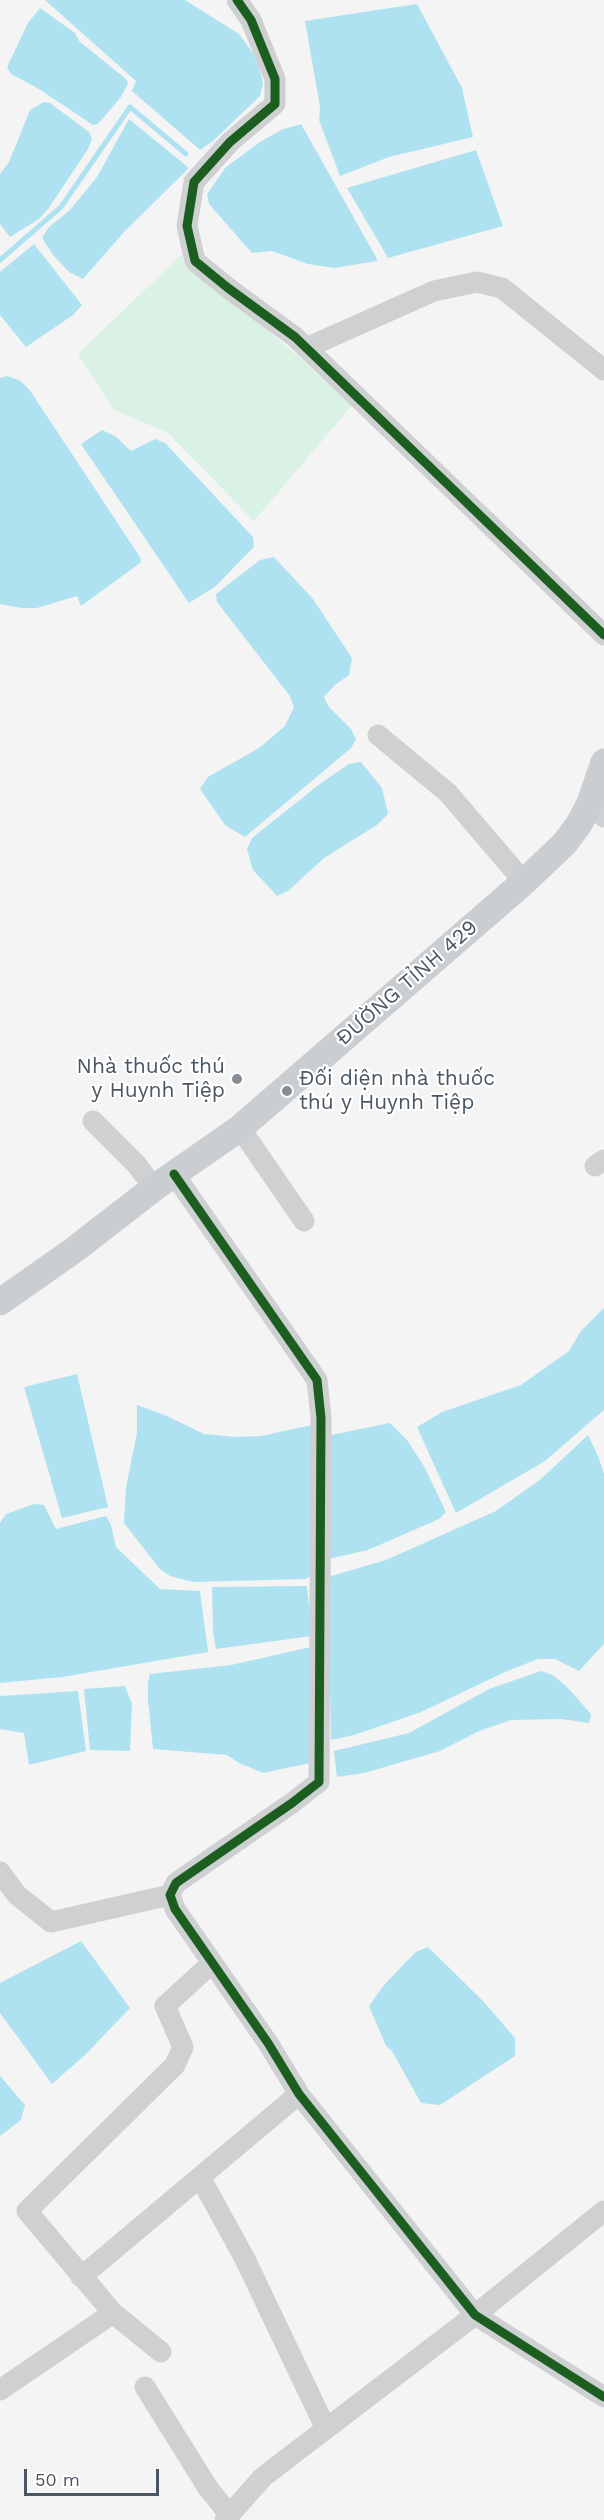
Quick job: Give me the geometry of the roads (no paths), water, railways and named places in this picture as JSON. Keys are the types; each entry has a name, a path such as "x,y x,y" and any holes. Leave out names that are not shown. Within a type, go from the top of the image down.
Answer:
{"main road":[{"name":"ĐƯỜNG TỈNH 429","path":"0,1302 240,1128 524,882 565,843 579,824 597,810 604,762"}],"street":[{"path":"237,0 251,20 275,79 275,104 230,142 194,182 187,226 195,261 306,348 604,635"},
{"path":"306,348 434,291 477,282 502,288 604,370"},
{"path":"378,735 448,793 524,882"},
{"path":"93,1121 137,1166 164,1181 317,1380 321,1418 319,1782 176,1883 170,1895 175,1910 268,2043 299,2094 476,2315 604,2397"},
{"path":"240,1128 304,1221"},
{"path":"0,1872 17,1895 51,1922 170,1895"},
{"path":"161,2352 113,2313 27,2211 175,2065 183,2046 165,2006 212,1963"},
{"path":"81,2277 299,2094"},
{"path":"200,2177 245,2259 326,2429"},
{"path":"145,2387 227,2517 263,2477 476,2315 604,2211"},
{"path":"0,2390 113,2313"}],"water":[{"path":"45,0 185,0 239,34 253,53 259,68 263,83 260,96 213,141 200,150 132,91 136,81"},
{"path":"417,4 462,88 473,137 389,157 340,176 319,120 320,107 305,21"},
{"path":"40,8 75,33 79,41 128,83 121,97 98,124 93,125 39,89 11,74 7,67 28,23"},
{"path":"44,102 50,103 89,132 92,139 88,149 48,209 39,219 10,237 0,224 0,174 9,162 30,110"},
{"path":"129,119 189,168 125,231 83,279 69,272 53,255 42,238 48,228 70,210 97,177"},
{"path":"301,124 377,261 335,268 308,264 272,251 252,253 209,204 207,194 226,167 260,142 281,130"},
{"path":"476,150 503,226 388,258 347,188"},
{"path":"34,244 82,305 73,315 26,347 0,315 0,272"},
{"path":"7,376 19,380 29,389 140,557 141,562 81,606 77,596 37,608 0,604 0,378"},
{"path":"102,430 115,436 131,451 155,439 165,443 253,537 254,547 216,586 189,603 81,444"},
{"path":"274,557 313,599 352,658 349,675 324,697 329,707 351,729 356,739 351,748 245,837 225,825 200,789 208,777 259,748 285,726 294,707 290,696 217,602 216,594 260,560"},
{"path":"361,762 382,788 388,814 377,825 324,858 288,891 277,896 253,870 247,849 252,838 321,783 349,764"},
{"path":"604,1308 604,1410 545,1461 456,1513 417,1427 442,1412 521,1385 569,1351 581,1331"},
{"path":"77,1374 108,1507 62,1518 24,1387"},
{"path":"137,1405 167,1416 204,1434 235,1437 261,1436 312,1425 311,1576 306,1579 194,1582 170,1576 160,1569 124,1523 126,1487 137,1433"},
{"path":"390,1423 407,1440 425,1468 446,1512 439,1519 368,1550 328,1559 331,1435"},
{"path":"588,1435 604,1474 604,1644 579,1671 555,1659 538,1659 421,1712 354,1735 331,1740 328,1577 386,1560 496,1511 541,1479"},
{"path":"34,1504 44,1505 56,1529 106,1516 111,1525 116,1547 160,1589 200,1591 208,1652 62,1677 0,1683 0,1523 6,1514"},
{"path":"307,1586 312,1636 216,1649 213,1632 212,1587"},
{"path":"311,1647 310,1763 263,1773 227,1755 153,1749 148,1700 150,1674 231,1665"},
{"path":"541,1671 553,1675 569,1689 591,1714 589,1723 561,1719 511,1720 479,1731 440,1751 364,1773 337,1777 334,1751 409,1733 489,1689"},
{"path":"125,1686 132,1704 130,1751 90,1750 84,1689"},
{"path":"78,1691 86,1751 29,1765 24,1733 0,1729 0,1696"},
{"path":"81,1941 130,2008 85,2055 52,2084 0,2013 0,1983"},
{"path":"428,1947 483,2001 515,2038 515,2056 440,2105 421,2103 392,2051 386,2046 369,2006 384,1985 416,1952"},
{"path":"0,2076 25,2105 21,2120 0,2136"}],"waterway":[{"path":"0,260 61,207 130,107 186,154"}],"place":[{"name":"Nhà thuốc thú y Huynh Tiệp","path":"237,1079"},
{"name":"Đối diện nhà thuốc thú y Huynh Tiệp","path":"287,1091"}]}
